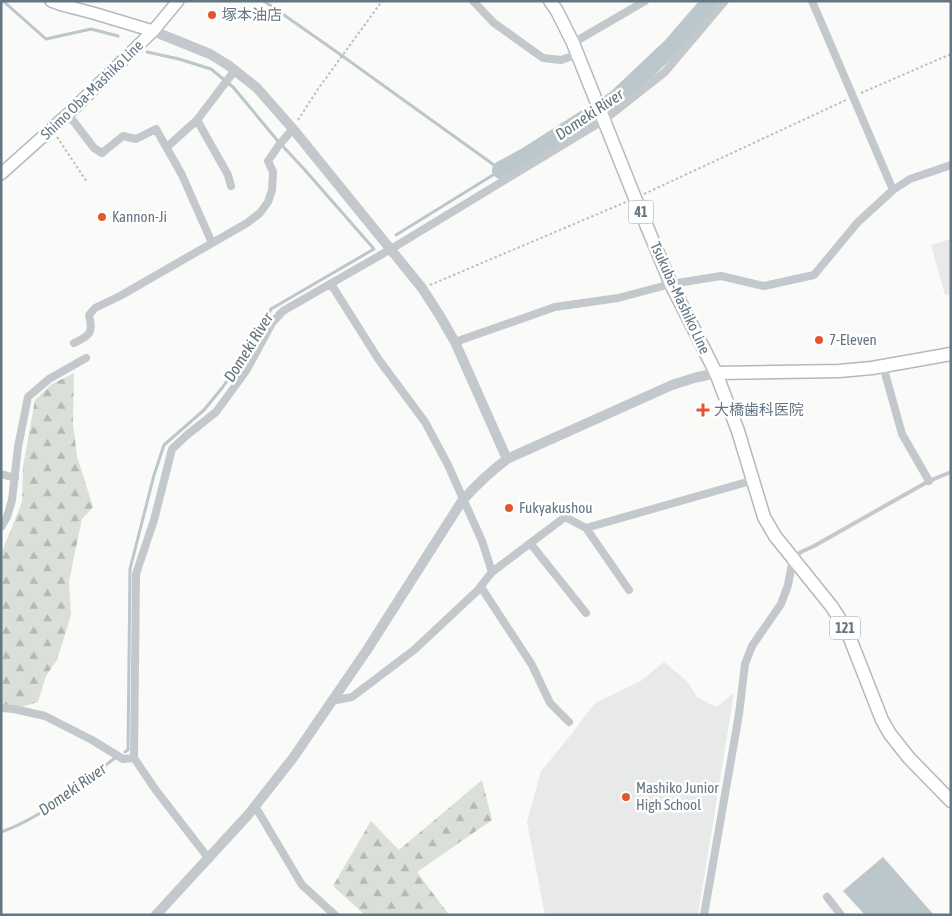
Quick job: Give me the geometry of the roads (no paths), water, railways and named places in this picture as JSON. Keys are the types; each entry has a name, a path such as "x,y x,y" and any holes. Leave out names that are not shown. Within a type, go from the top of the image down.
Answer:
{"main road":[{"path":"51,1 153,31"},
{"name":"Shimo Oba-Mashiko Line","path":"1,174 68,114 153,31 178,1"},
{"name":"Tsukuba-Mashiko Line","path":"550,1 575,48 671,284 716,374"},
{"path":"716,374 839,371 883,366 951,354"},
{"name":"121","path":"716,374 735,423 764,517 774,536 832,607 841,621 849,636 882,720 890,734 909,758 951,801"}],"street":[{"path":"473,1 494,23 543,58 561,60 575,48 645,1"},
{"path":"209,860 134,758 136,574 154,520 172,449 216,412 246,371 272,323 283,311 391,249 665,72 724,1"},
{"path":"812,1 893,190"},
{"path":"153,31 210,54 228,65 256,88 293,129 422,288 455,342 507,459"},
{"path":"166,147 196,120 235,70"},
{"path":"68,114 94,148 102,153 123,136 136,139 156,129 182,175 212,243"},
{"path":"196,120 228,174 231,186"},
{"path":"74,343 86,337 91,330 90,315 95,308 120,296 247,223 260,213 268,202 272,190 273,172 268,161 293,129"},
{"path":"455,342 555,306 618,298 671,284 720,276 764,286 814,275 858,222 893,190 910,179 951,165"},
{"path":"331,284 380,360 425,422 448,466 482,541 492,572"},
{"path":"1,527 7,517 12,500 18,447 28,397 49,379 86,358"},
{"path":"883,366 902,434 929,481"},
{"path":"156,915 209,860 293,758 367,650 462,500 475,486 507,459 672,385 716,374"},
{"path":"1,474 15,478"},
{"path":"586,528 754,480"},
{"path":"331,701 352,697 414,650 477,592 492,572 566,517 586,528 629,590"},
{"path":"530,543 586,613"},
{"path":"704,915 746,664 752,646 781,604 788,585 793,558"},
{"path":"481,587 532,665 550,703 569,722"},
{"path":"1,708 46,716 123,759 134,758"},
{"path":"255,806 302,885 335,915"},
{"path":"827,897 841,915"}],"lane":[{"path":"793,558 800,552 929,481 951,472"}],"waterway":[{"name":"Domeki River","path":"3,1 46,39 91,29 118,36"},
{"path":"264,1 501,170 396,235"},
{"name":"Domeki River","path":"501,170 525,157 616,99 672,46 711,1"},
{"name":"Domeki River","path":"125,752 128,750 130,569 154,475 164,445 204,410 222,388 258,337 271,309 374,249 277,140 233,87 211,69 147,52"},
{"name":"Domeki River","path":"1,832 17,826 46,809 115,758"}],"place":[{"name":"塚本油店","path":"212,15"},
{"name":"Kannon-Ji","path":"102,217"},
{"name":"7-Eleven","path":"819,340"},
{"name":"大橋歯科医院","path":"703,410"},
{"name":"Fukyakushou","path":"509,508"},
{"name":"Mashiko Junior High School","path":"626,797"}]}
